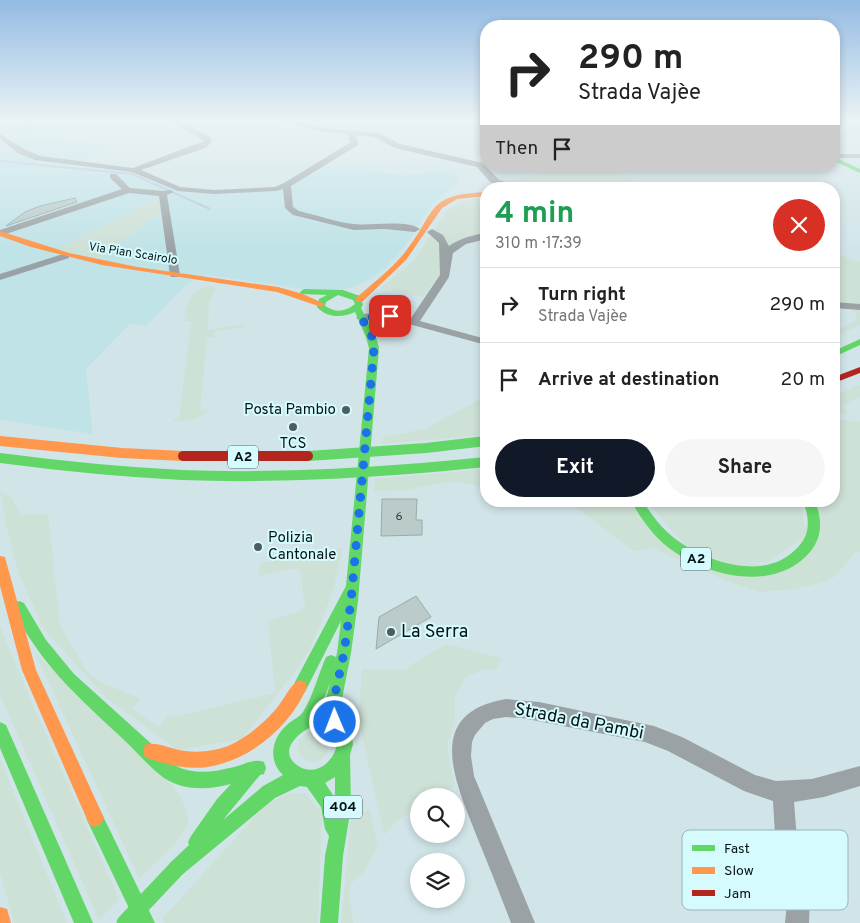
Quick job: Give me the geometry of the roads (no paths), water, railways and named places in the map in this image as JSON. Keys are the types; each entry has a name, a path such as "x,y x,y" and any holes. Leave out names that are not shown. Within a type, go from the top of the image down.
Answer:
{"main road":[{"path":"846,164 860,171"},
{"path":"335,314 348,313 359,309 409,252 438,206 464,195 480,194"},
{"name":"Via Pian Scairolo","path":"0,233 34,248 66,256 302,296 321,304 326,312 335,314"},
{"path":"321,304 325,298 365,285 393,268"},
{"name":"Via Pian Scairolo","path":"264,289 339,294"},
{"path":"335,722 334,699 347,633 373,340 353,296 339,294"},
{"path":"335,314 352,328 362,346 370,375"},
{"path":"840,344 860,337"},
{"path":"840,351 860,342"},
{"path":"840,378 860,370"},
{"name":"A2","path":"0,440 119,453 212,457 341,454 480,442"},
{"name":"A2","path":"0,458 101,470 232,476 371,472 480,463"},
{"name":"A2","path":"639,507 653,528 682,552 719,567 757,571 769,570 791,562 805,551 812,540 815,528 811,507"},
{"path":"0,561 29,670 74,772 146,923"},
{"path":"4,575 22,613 55,662 70,679 149,750 172,774 199,782 221,780 264,762"},
{"path":"309,717 334,654 352,583"},
{"path":"149,750 181,759 212,759 236,750 258,735 282,714 294,698 352,583"},
{"path":"125,923 186,858 223,805 284,741 293,726 309,717 318,716 335,722 345,738 345,748 343,758 333,770 312,780 298,778 286,781 263,793 235,821 186,858"},
{"path":"0,730 84,923"},
{"path":"284,741 282,759 286,767 298,778"},
{"name":"404","path":"329,923 334,856 343,808 343,758"},
{"name":"404","path":"312,780 324,792 332,808 334,856"},
{"path":"0,916 2,923"}],"street":[{"path":"87,164 134,170 178,189 214,192 276,189 287,185 321,164"},
{"path":"134,170 151,164"},
{"path":"488,172 490,177 499,182"},
{"path":"112,176 128,190"},
{"path":"287,185 289,208 296,213 354,226 416,228"},
{"path":"0,233 128,190 163,194 178,189"},
{"path":"163,194 175,275"},
{"path":"414,321 446,273 443,239 432,232"},
{"path":"445,259 452,249 461,243 480,238"},
{"path":"0,277 66,256"},
{"path":"840,305 860,307"},
{"path":"359,309 381,316 414,321 480,340"},
{"name":"Strada da Pambi","path":"523,923 466,783 462,768 462,749 466,732 471,723 486,712 513,707 661,738 747,781 764,788 783,792 822,788 860,776"},
{"path":"783,792 786,830"},
{"path":"797,923 798,910"}],"waterway":[{"path":"31,164 132,174 210,209"}],"place":[{"name":"Posta Pambio","path":"346,410"},
{"name":"TCS","path":"293,427"},
{"name":"Polizia Cantonale","path":"258,547"},
{"name":"La Serra","path":"391,632"}]}
